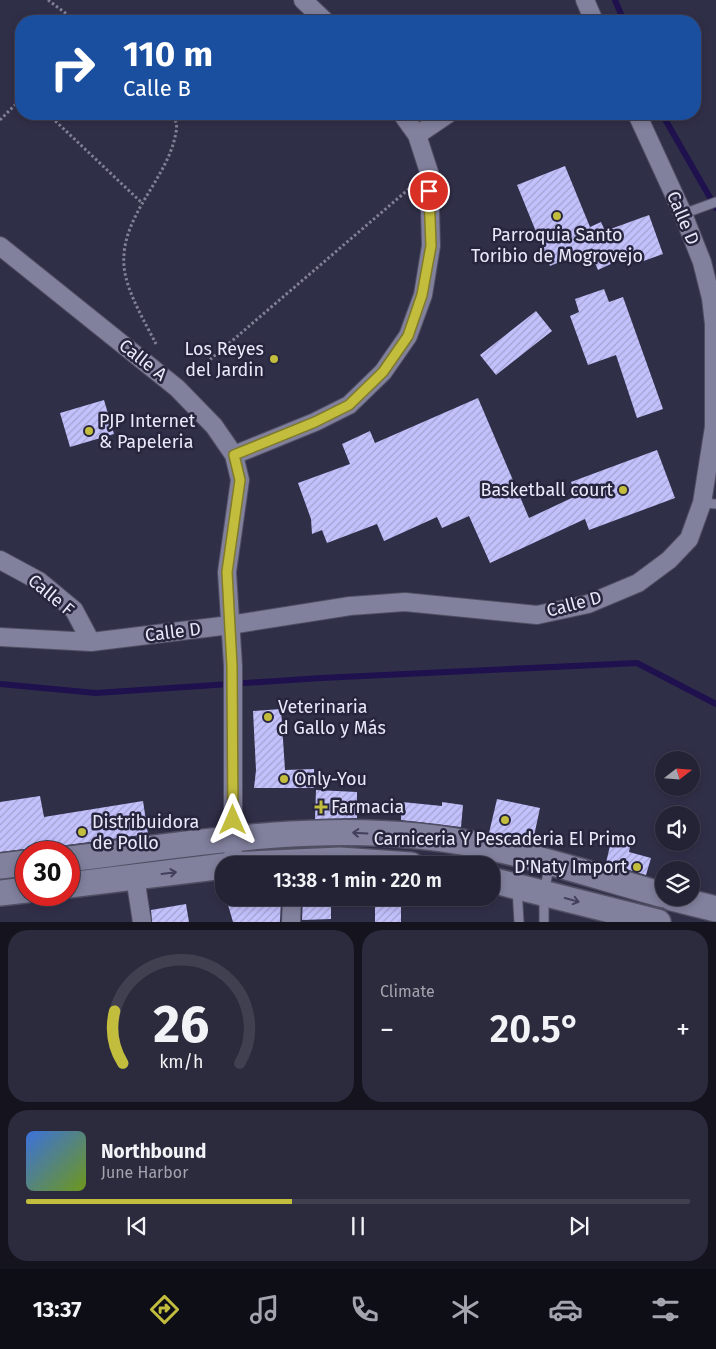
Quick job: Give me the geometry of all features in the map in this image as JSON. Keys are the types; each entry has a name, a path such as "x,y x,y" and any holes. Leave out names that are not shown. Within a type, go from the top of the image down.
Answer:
{"main road":[{"path":"80,858 288,833 348,832 418,836 468,843 550,863 655,892"},
{"path":"0,866 15,865"},
{"path":"80,884 215,867"},
{"path":"500,882 544,892 642,920"},
{"path":"0,893 15,891"},
{"path":"700,905 716,909"}],"street":[{"path":"303,0 319,15"},
{"path":"585,0 590,15"},
{"path":"234,455 315,422 349,405 388,365 408,336 422,295 431,246 429,172 417,135 406,120"},
{"path":"417,135 439,120"},
{"name":"Calle D","path":"0,637 91,642 230,625 350,606 405,602 537,614 588,604 638,582 669,560 689,539 709,504 714,428 715,353 711,298 691,211 640,120"},
{"name":"Calle A","path":"0,246 177,388 214,426 234,455 240,480 227,572 232,666 233,856"},
{"name":"Calle F","path":"0,560 40,581 74,610 91,642"},
{"path":"135,877 142,922"},
{"path":"291,922 292,906"}],"lane":[{"path":"691,211 716,202"},
{"path":"544,922 544,892 550,863"},
{"path":"517,885 519,922"}],"path":[{"path":"48,0 68,15"},
{"path":"0,120 15,105"},
{"path":"54,120 142,203"},
{"path":"157,347 136,304 124,268 124,243 142,203 170,151 177,131 174,120"},
{"path":"177,388 429,172"}],"building":[{"path":"565,166 590,227 601,222 605,231 649,215 663,254 638,263 634,253 598,270 589,250 550,266 517,185"},
{"path":"604,289 609,302 623,297 663,409 637,418 616,355 588,365 570,316 579,312 575,299"},
{"path":"536,311 552,331 496,375 480,355"},
{"path":"478,398 529,518 576,496 571,482 657,450 675,498 589,530 585,519 490,563 469,516 442,528 437,517 384,541 377,524 327,543 322,530 312,534 311,519 298,483 350,464 342,444 370,431 375,443"},
{"path":"104,400 114,434 70,447 60,413"},
{"path":"281,709 285,770 314,769 314,788 254,788 256,770 253,711"},
{"path":"316,790 357,792 357,818 315,819"},
{"path":"40,796 44,817 143,801 148,834 80,843 80,841 15,841 15,850 0,852 0,802"},
{"path":"497,799 540,808 533,841 489,833"},
{"path":"402,802 442,806 442,802 463,805 461,827 401,820"},
{"path":"612,837 631,842 629,852 651,858 646,875 606,863"},
{"path":"186,904 189,922 152,922 151,910"},
{"path":"228,906 281,906 280,922 233,922"},
{"path":"303,906 331,906 331,919 302,920"},
{"path":"375,906 401,906 401,922 375,922"}],"waterway":[{"path":"615,0 621,15"},
{"path":"665,120 716,208"},
{"path":"0,684 96,693 321,678 637,663 716,704"}],"place":[{"name":"Parroquia Santo Toribio de Mogrovejo","path":"557,216"},
{"name":"Los Reyes del Jardin","path":"274,359"},
{"name":"PJP Internet & Papeleria","path":"89,431"},
{"name":"Basketball court","path":"623,490"},
{"name":"Veterinaria d Gallo y Más","path":"268,717"},
{"name":"Only-You","path":"284,779"},
{"name":"Farmacia","path":"321,807"},
{"name":"Carniceria Y Pescaderia El Primo","path":"505,820"},
{"name":"Distribuidora de Pollo","path":"82,832"},
{"name":"D'Naty Import","path":"637,867"}],"route":[{"path":"233,820 232,666 227,572 240,480 234,455 315,422 349,405 383,372 408,336 422,295 431,246 429,191"}]}
